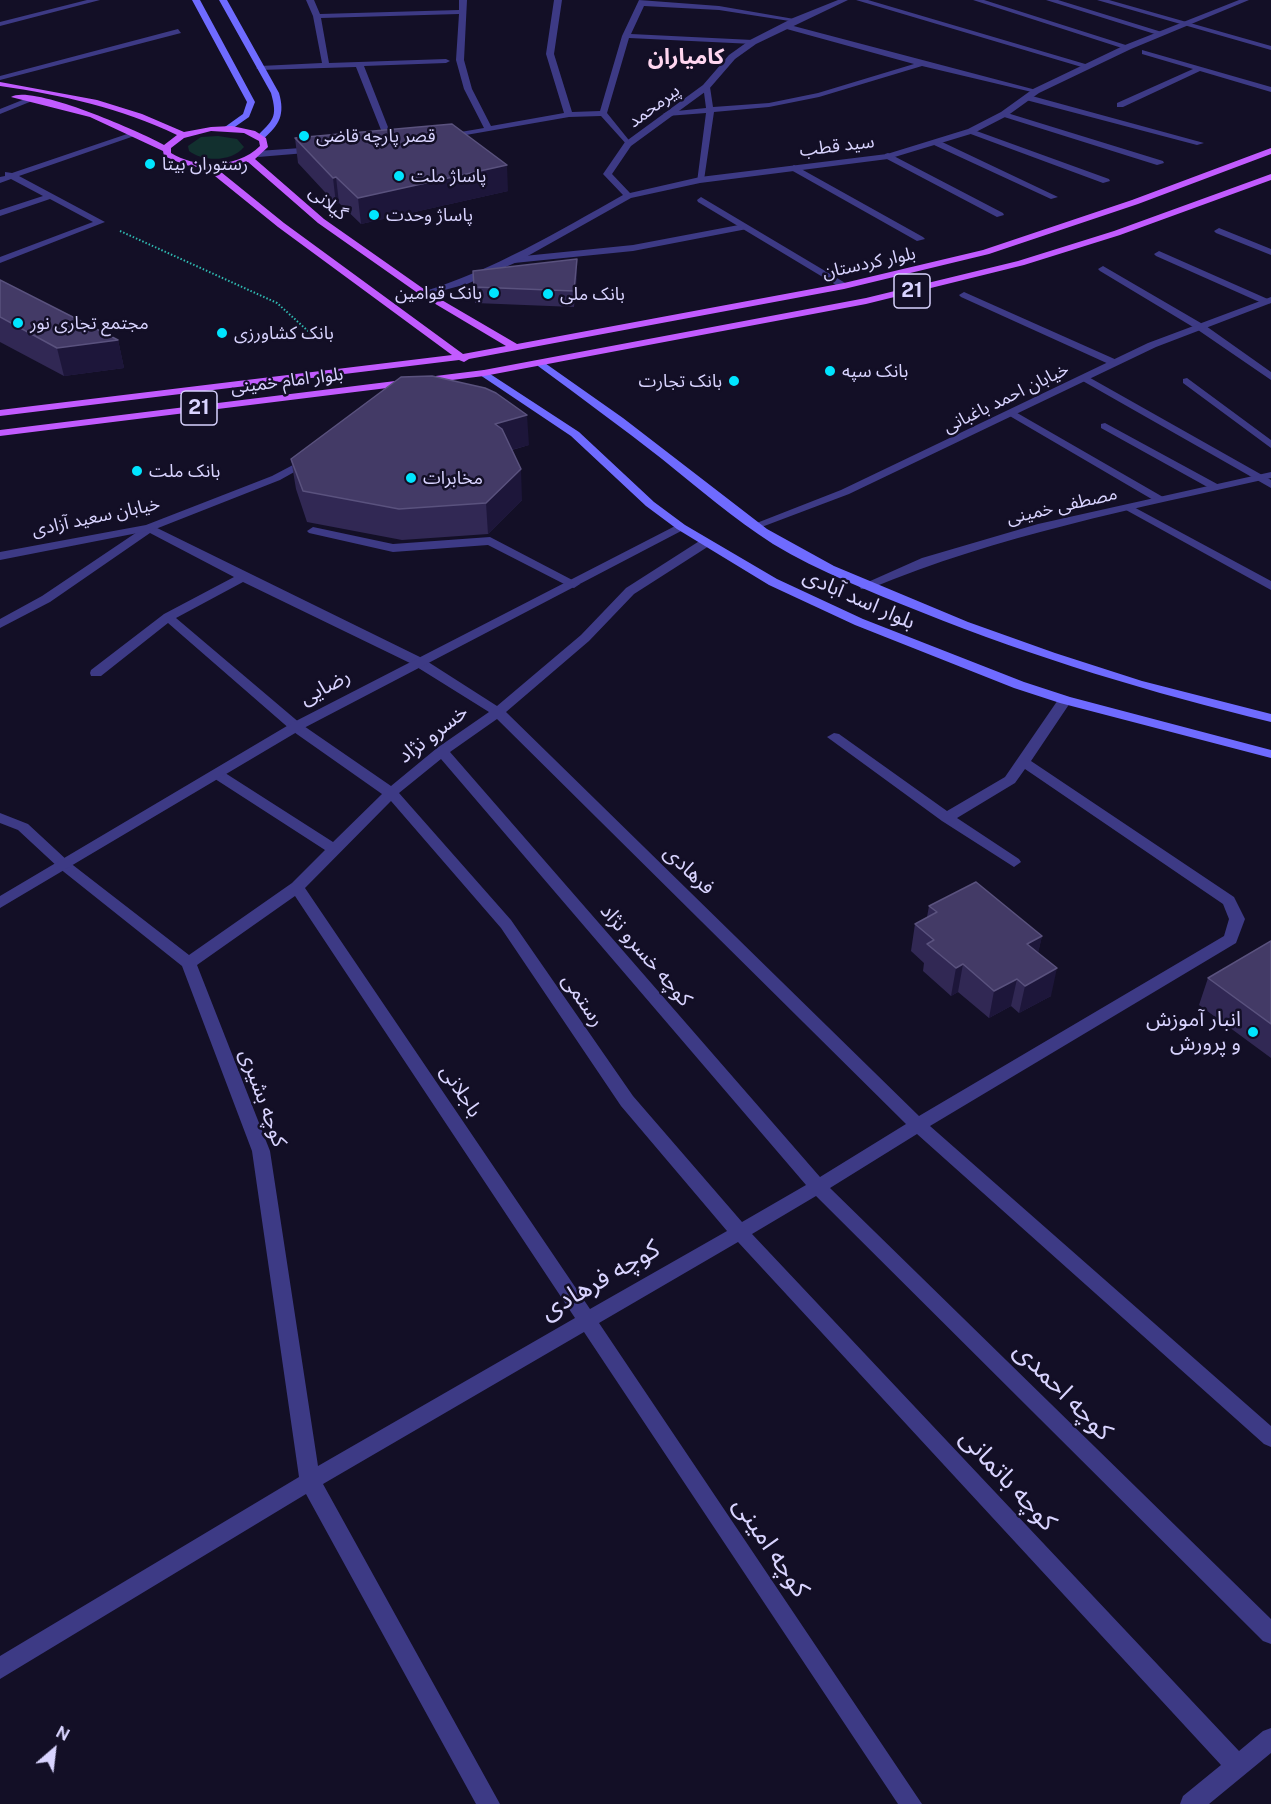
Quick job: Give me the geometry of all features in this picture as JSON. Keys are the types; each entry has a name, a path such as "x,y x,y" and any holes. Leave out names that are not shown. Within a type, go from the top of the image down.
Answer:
{"main road":[{"path":"196,0 251,102 251,107 243,119 226,129"},
{"path":"223,0 276,93 279,111 274,127 260,137"},
{"path":"0,84 79,96 102,102 184,135"},
{"path":"0,95 33,99 65,107 136,134 166,149 168,154 177,161 208,166 230,164 254,156 264,147 264,140 247,131 204,130 184,135 171,142 166,149"},
{"name":"بلوار کردستان","path":"461,357 844,286 986,252 1135,202 1271,150"},
{"name":"گیلانی","path":"254,156 321,221 425,294 542,364"},
{"path":"208,166 281,225 484,373"},
{"name":"بلوار کردستان","path":"542,364 942,284 1117,233 1271,177"},
{"name":"بلوار امام خمینی","path":"0,413 461,357"},
{"name":"بلوار امام خمینی","path":"0,433 542,364"},
{"name":"بلوار اسد آبادی","path":"542,364 655,447 755,526 806,556 865,586 959,624 1097,673 1190,699 1271,718"},
{"name":"بلوار اسد آبادی","path":"484,373 575,434 650,504 681,527 773,582 858,622 1008,681 1065,700 1271,754"}],"street":[{"path":"0,24 96,0"},
{"path":"310,0 316,16 326,65"},
{"path":"463,0 460,60 468,88 489,130"},
{"path":"558,0 550,54 569,115"},
{"name":"پیرمحمد","path":"628,196 607,174 628,144 706,87 732,57 753,42 796,20 844,0"},
{"path":"860,0 1088,66"},
{"path":"977,0 1128,47"},
{"path":"1050,0 1161,33"},
{"path":"1101,0 1271,48"},
{"name":"سید قطب","path":"425,294 464,282 514,260 628,196 700,180 888,156 971,131 1004,114 1036,91 1088,66 1161,33 1244,0"},
{"path":"603,113 626,36 642,2 718,8 796,20"},
{"path":"316,16 463,12"},
{"path":"786,26 922,64 1036,91"},
{"path":"0,78 178,31"},
{"path":"626,36 753,42"},
{"path":"1145,52 1271,90"},
{"path":"260,68 446,61"},
{"path":"359,64 391,145"},
{"path":"667,114 771,108 844,89 922,64"},
{"path":"1120,105 1201,68"},
{"path":"700,180 710,111 706,87"},
{"path":"1029,98 1200,143"},
{"path":"0,112 33,99"},
{"path":"434,138 569,115 603,113"},
{"path":"603,113 628,144"},
{"path":"1004,114 1160,163"},
{"path":"971,131 1106,181"},
{"path":"0,180 136,134"},
{"path":"380,146 402,143"},
{"path":"937,143 1054,197"},
{"path":"254,156 324,149"},
{"path":"888,156 1000,215"},
{"path":"794,168 920,239"},
{"path":"0,171 100,222"},
{"path":"0,213 51,196"},
{"path":"701,200 844,286"},
{"path":"0,260 100,222"},
{"path":"514,260 633,248 744,227"},
{"path":"1219,231 1271,252"},
{"path":"1159,254 1269,301"},
{"path":"1103,269 1202,328 1271,377"},
{"path":"964,295 1115,363"},
{"name":"خیابان احمد باغبانی","path":"755,526 845,492 1152,345 1269,301"},
{"path":"1085,378 1265,477 1271,485"},
{"path":"1187,381 1271,445"},
{"path":"1012,413 1159,500"},
{"path":"1105,426 1215,487"},
{"name":"خیابان سعید آزادی","path":"0,556 149,528 276,478 317,454"},
{"name":"مصطفی خمینی","path":"865,586 926,561 1042,526 1265,477"},
{"path":"1130,508 1271,586"},
{"name":"رضایی","path":"0,903 296,727 417,662 574,584 681,527"},
{"path":"0,624 46,599 149,528"},
{"name":"فرهادی","path":"149,528 417,662 498,712 918,1125 1271,1438"},
{"path":"313,531 393,548 490,541 574,584"},
{"name":"خسرو نژاد","path":"189,963 297,887 391,793 442,751 498,712 585,638 630,591 705,543"},
{"path":"96,673 168,617 243,577"},
{"name":"رستمی","path":"168,617 296,727 391,793 506,924 627,1101 739,1232"},
{"path":"947,818 1010,780 1065,700"},
{"path":"834,737 947,818 1014,862"},
{"name":"کوچه خسرو نژاد","path":"442,751 818,1187"},
{"name":"کوچه فرهادی","path":"0,1668 310,1481 818,1187 1231,939 1238,919 1229,901 1023,762"},
{"path":"217,774 333,849"},
{"path":"0,818 23,827 64,865 189,963"},
{"name":"باجلانی","path":"297,887 586,1321"},
{"name":"کوچه بشیری","path":"189,963 261,1151 310,1481"},
{"name":"کوچه احمدی","path":"818,1187 1271,1634"},
{"name":"کوچه باتمانی","path":"739,1232 1238,1765"},
{"name":"کوچه امینی","path":"586,1321 911,1804"},
{"path":"310,1481 489,1804"},
{"path":"1191,1804 1271,1739"}],"path":[{"path":"100,222 277,303 318,340"}],"green space":[{"path":"218,136 237,139 244,147 232,156 217,159 195,155 189,151 188,146 201,137"}],"building":[{"path":"452,124 507,165 358,198 336,177 333,178 295,138"},
{"path":"577,259 574,291 474,287 473,271"},
{"path":"0,280 118,340 57,348 0,317"},
{"name":"مخابرات","path":"432,376 485,388 527,415 495,424 502,429 521,469 486,503 399,509 303,491 291,459 401,377"},
{"path":"976,882 1042,936 1027,944 1057,968 1025,986 1017,979 994,991 963,964 956,968 927,944 934,940 915,924 937,912 929,906"},
{"path":"1271,941 1271,1024 1208,978"}],"place":[{"name":"قصر پارچه قاضی","path":"304,136"},
{"name":"رستوران بیتا","path":"150,164"},
{"name":"پاساژ ملت","path":"399,176"},
{"name":"پاساژ وحدت","path":"374,215"},
{"name":"بانک قوامین","path":"494,293"},
{"name":"بانک ملی","path":"548,294"},
{"name":"مجتمع تجاری نور","path":"18,323"},
{"name":"بانک کشاورزی","path":"222,333"},
{"name":"بانک سپه","path":"830,371"},
{"name":"بانک تجارت","path":"734,381"},
{"name":"بانک ملت","path":"137,471"},
{"name":"مخابرات","path":"411,478"},
{"name":"انبار آموزش و پرورش","path":"1253,1032"}],"district":[{"name":"کامیاران","path":"686,57"}]}
